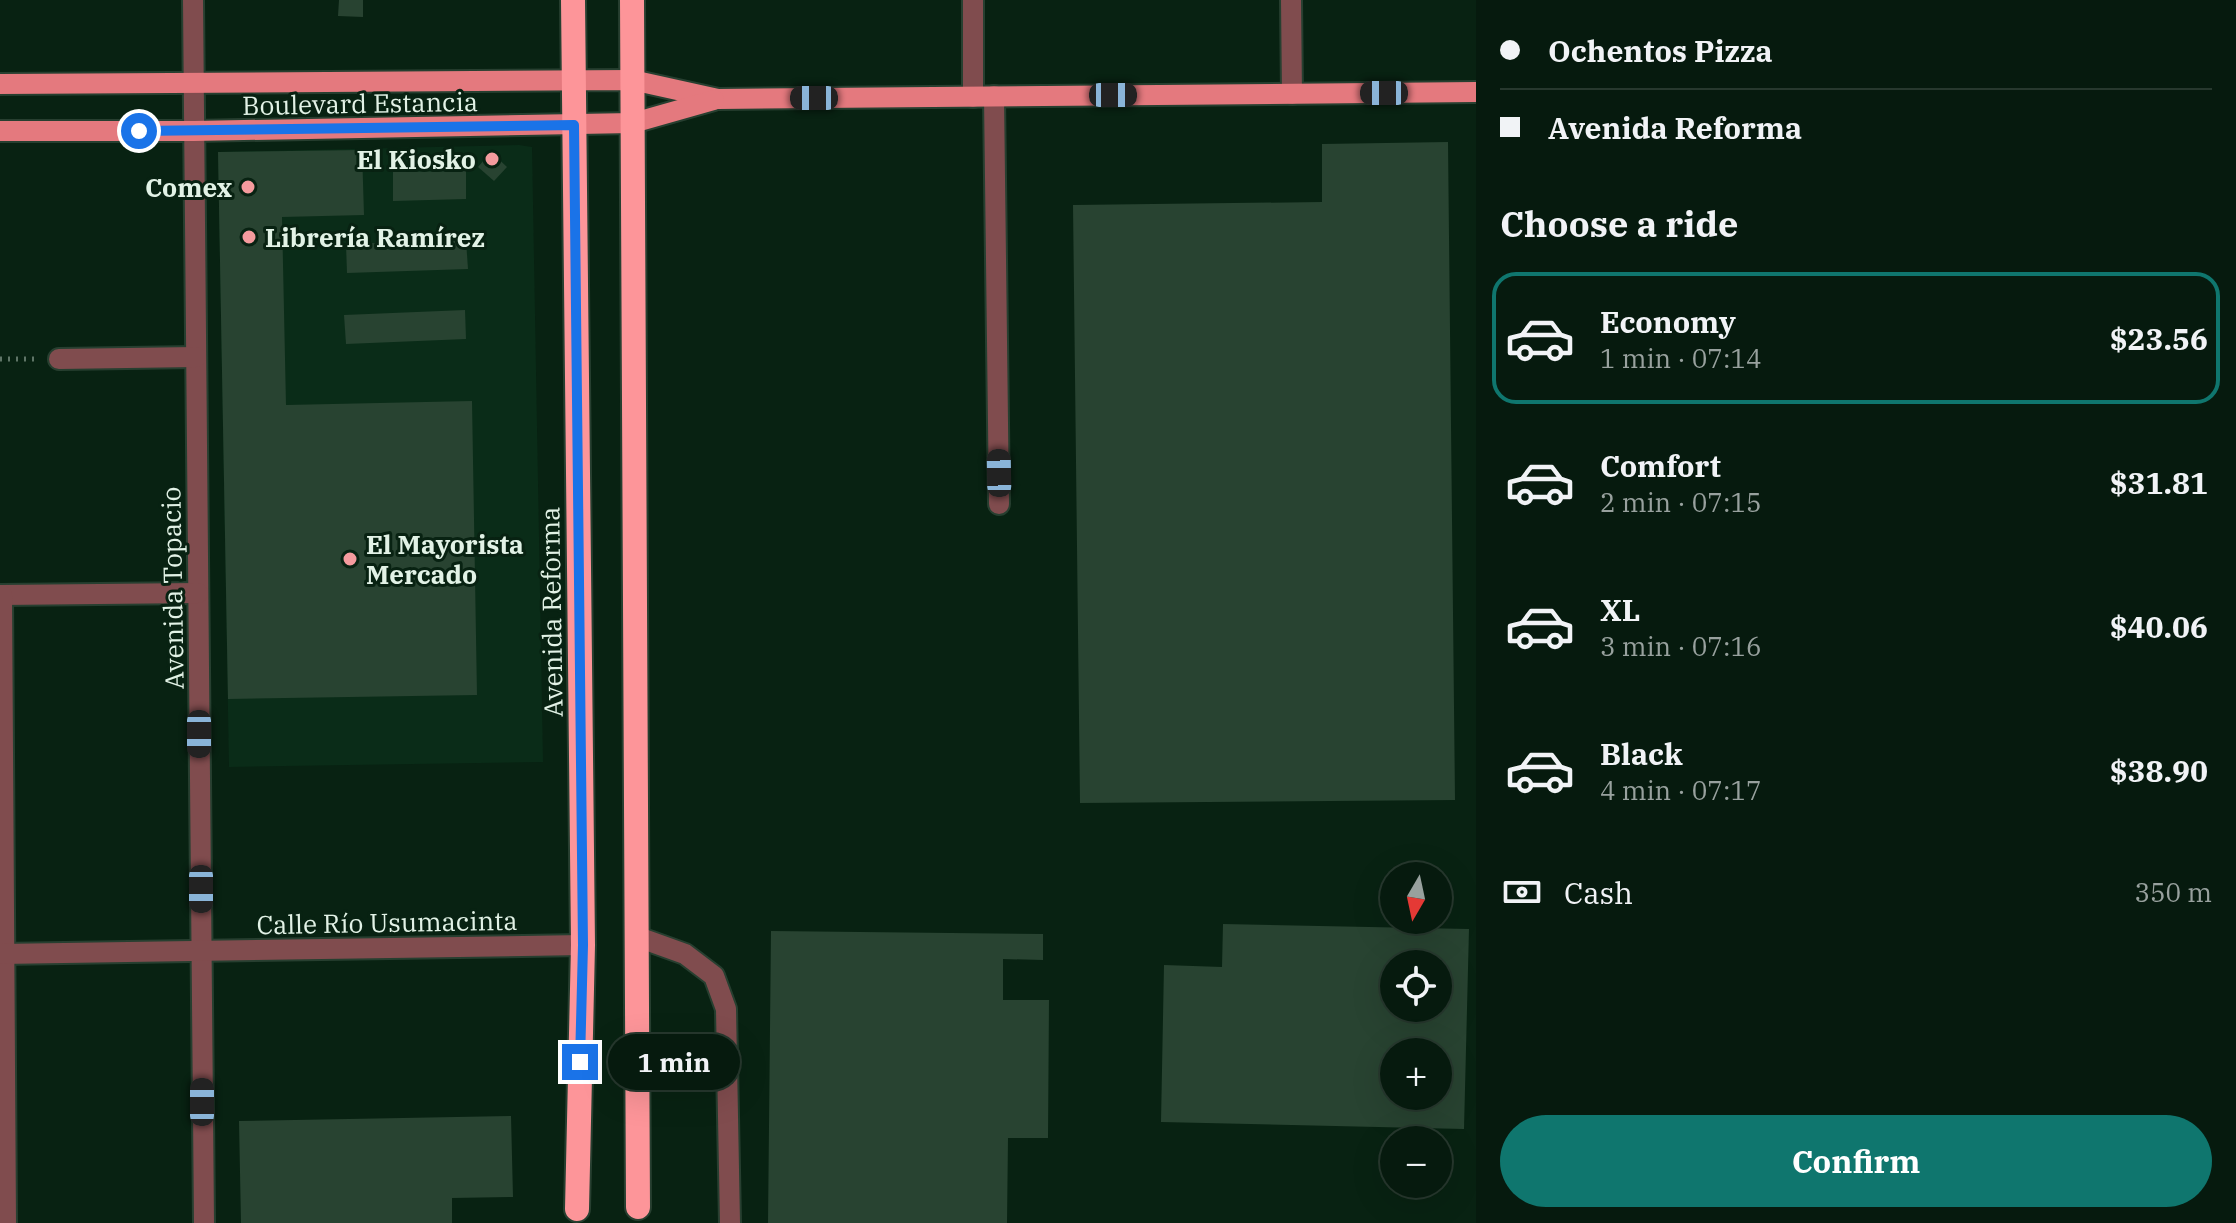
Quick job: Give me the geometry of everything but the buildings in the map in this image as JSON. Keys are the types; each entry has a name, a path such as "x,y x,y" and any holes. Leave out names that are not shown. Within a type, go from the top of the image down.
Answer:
{"highway":[{"name":"Avenida Reforma","path":"573,0 583,945 576,1218"},
{"path":"632,0 635,936 641,1218"}],"main road":[{"name":"Boulevard Estancia","path":"0,84 632,80 718,99 1476,92"},
{"name":"Boulevard Estancia","path":"0,131 194,131 633,123 718,99"}],"street":[{"name":"Avenida Topacio","path":"193,0 204,1223"},
{"path":"973,0 984,96 999,504"},
{"path":"1291,0 1292,94"},
{"path":"59,359 196,357"},
{"path":"6,1223 1,595 198,593"},
{"path":"635,936 685,954 714,976 726,1009 730,1223"},
{"name":"Calle Río Usumacinta","path":"2,954 583,945"}],"path":[{"path":"0,359 59,359"}],"shaded area":[{"path":"532,147 543,762 229,767 218,152"}],"place":[{"name":"El Kiosko","path":"492,159"},
{"name":"Comex","path":"248,187"},
{"name":"Librería Ramírez","path":"249,237"},
{"name":"El Mayorista Mercado","path":"350,559"}],"route":[{"path":"139,131 574,125 583,945 580,1062"}]}
